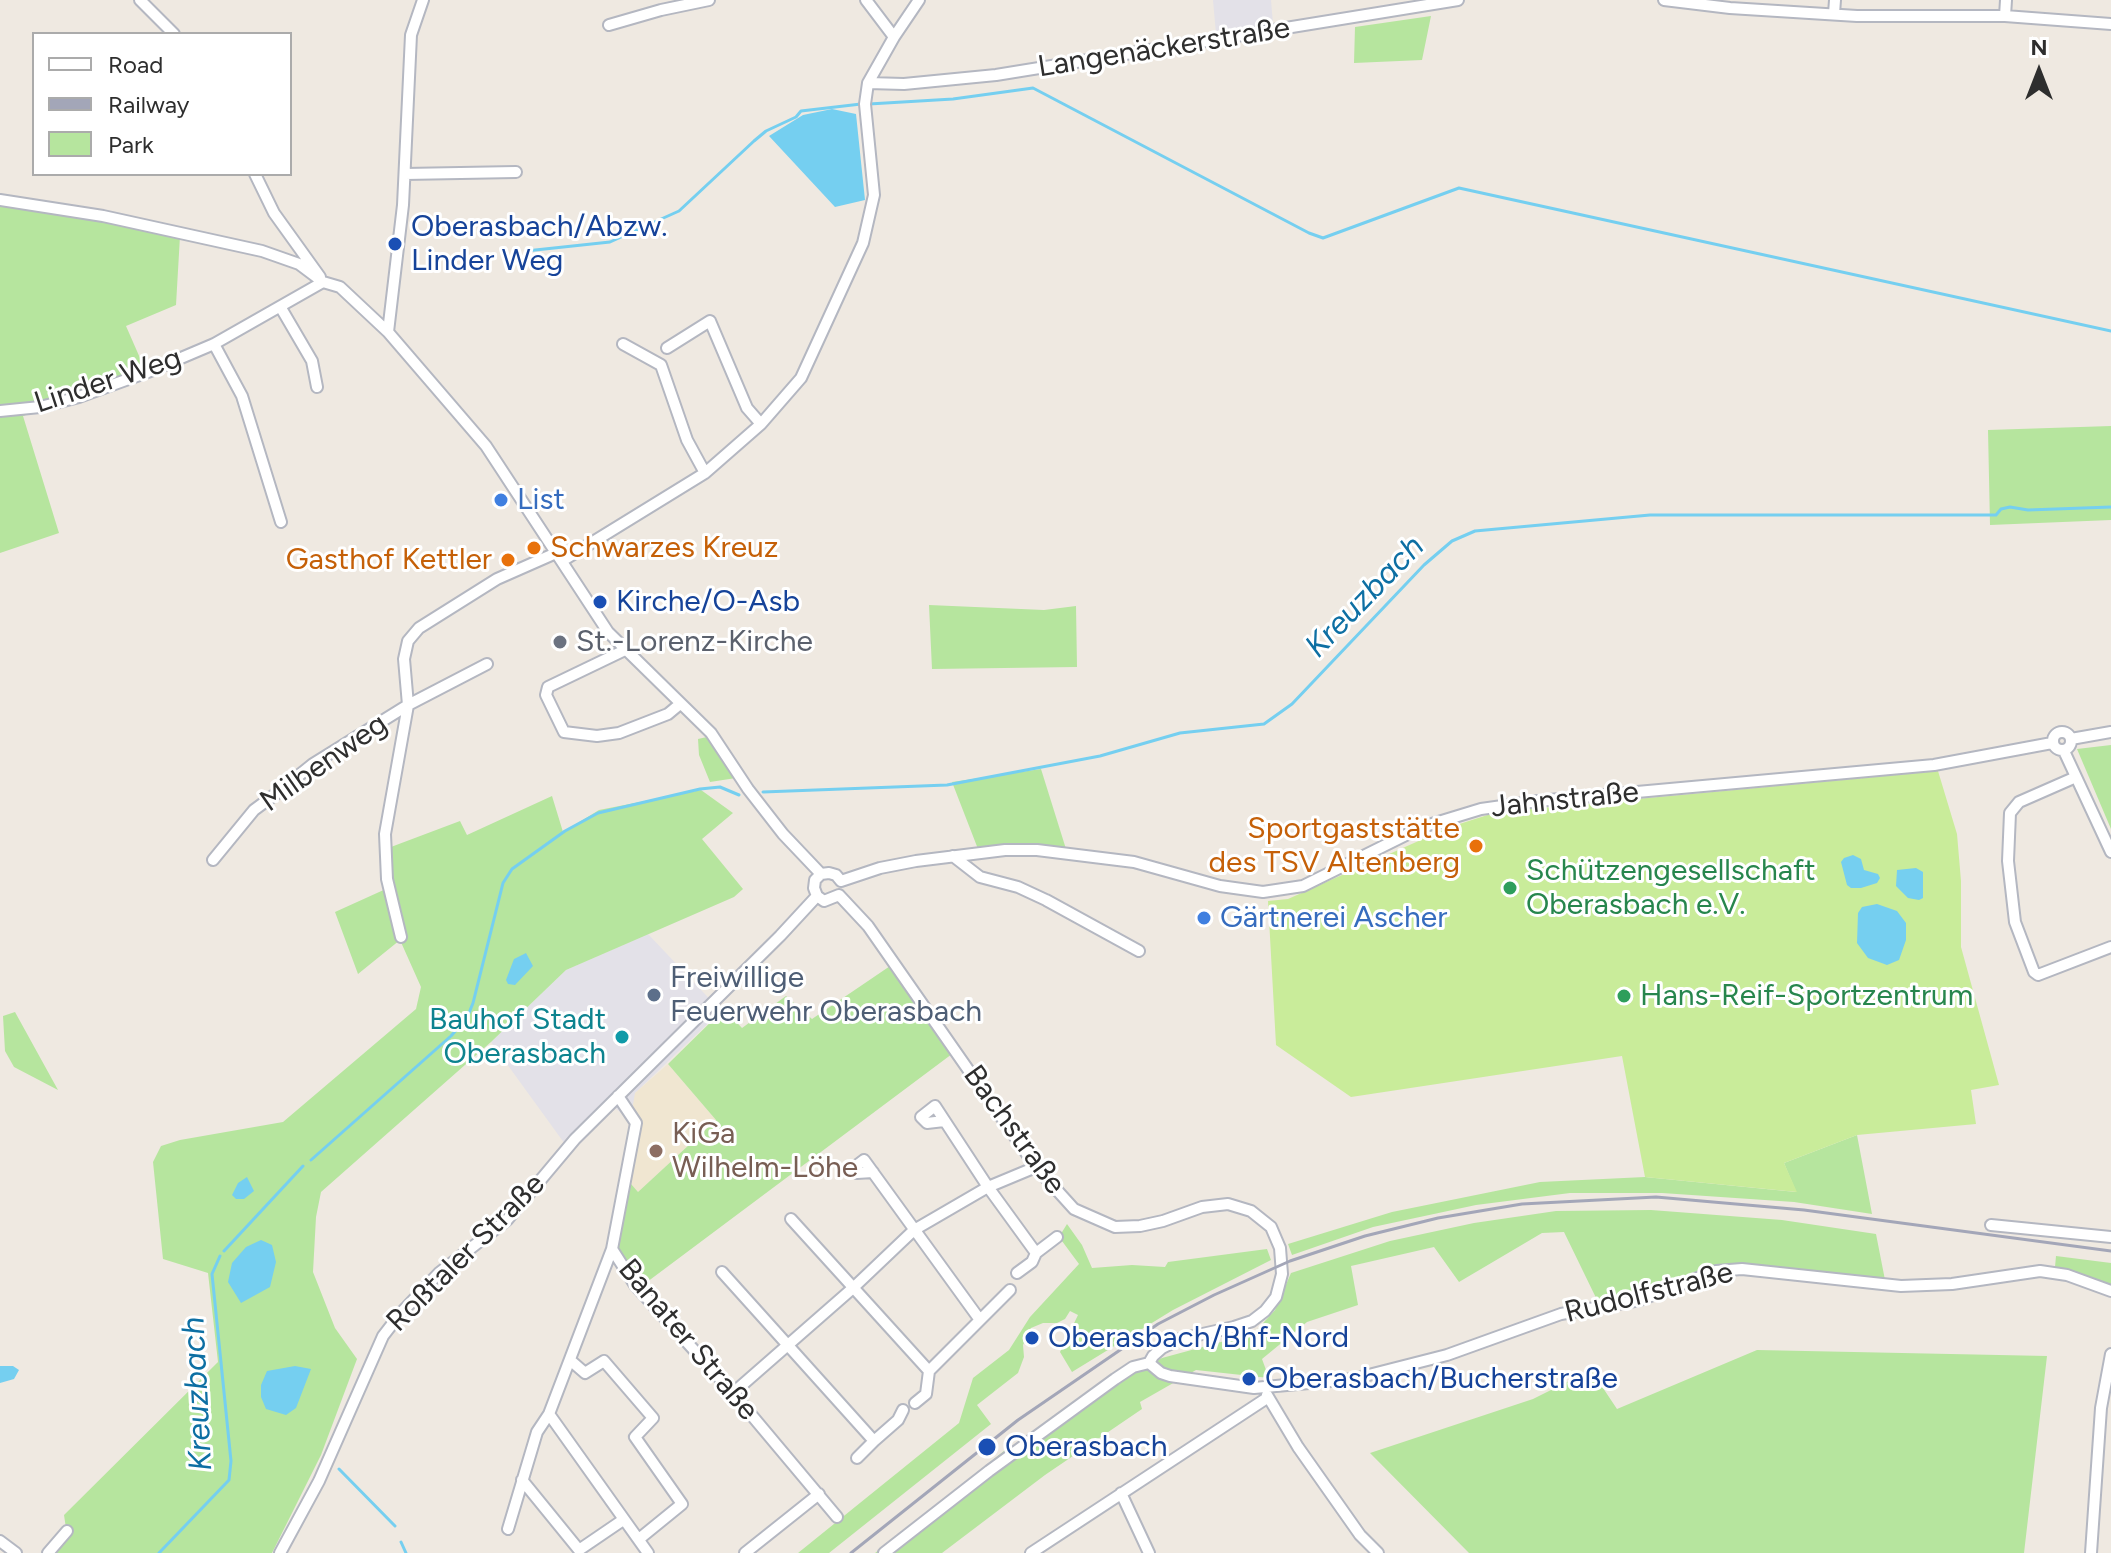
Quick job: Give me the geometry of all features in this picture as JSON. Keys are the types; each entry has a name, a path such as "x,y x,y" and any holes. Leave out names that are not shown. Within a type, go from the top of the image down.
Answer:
{"street":[{"path":"140,0 172,32"},
{"path":"388,332 405,174 411,35 423,0"},
{"path":"609,25 660,5 709,0"},
{"path":"866,0 894,37"},
{"path":"868,83 919,0"},
{"name":"Langenäckerstraße","path":"868,83 904,84 996,75 1458,0"},
{"path":"1664,0 1730,8 1834,14 2005,16 2111,24"},
{"path":"1834,14 1835,0"},
{"path":"2005,16 2006,0"},
{"name":"Milbenweg","path":"213,860 254,810 313,764 408,705 404,659 408,641 419,628 497,579 559,557 705,473 761,424 787,396 810,362 863,243 874,195 865,104 868,83"},
{"path":"405,174 516,172"},
{"path":"256,176 274,213 323,282"},
{"path":"0,200 103,216 262,251 299,264 323,282 340,287 388,332 486,446 590,608 625,650 711,733 783,834 821,874"},
{"name":"Linder Weg","path":"0,411 40,407 79,397 214,344 323,282"},
{"path":"281,308 312,361 317,387"},
{"path":"667,348 710,321 747,408 761,424"},
{"name":"Linder Weg","path":"214,344 242,396 281,522"},
{"path":"623,344 661,365 687,440 705,473"},
{"path":"625,650 548,687 546,695 564,732 597,736 619,733 668,714 680,704"},
{"path":"401,937 387,879 385,834 408,705 487,664"},
{"name":"Jahnstraße","path":"841,881 880,868 953,856 1037,850 1134,862 1220,886 1263,892 1303,886 1422,827 1481,809 1538,801 1934,765 2052,743 2061,732 2071,739 2111,732"},
{"path":"2064,751 2071,744 2071,739"},
{"path":"2052,743 2064,751 2111,852"},
{"path":"2076,777 2019,802 2010,813 2008,861 2015,922 2034,972 2038,975 2111,947"},
{"path":"953,856 980,877 1018,887 1046,900 1139,951"},
{"path":"821,874 836,875 841,881 839,895 824,901 817,896 815,880 821,874"},
{"name":"Bachstraße","path":"839,895 868,926 1036,1167 1059,1196 1074,1209 1115,1227 1163,1221 1202,1207 1228,1204 1251,1211 1271,1227 1280,1248 1282,1274 1276,1297 1252,1321 1180,1339 1162,1348 1149,1363 1133,1367 1115,1379 884,1553"},
{"name":"Roßtaler Straße","path":"280,1553 319,1481 383,1336 400,1314 439,1273 507,1220 575,1139 817,896"},
{"name":"Banater Straße","path":"618,1096 636,1123 612,1249 635,1285 733,1393 837,1517"},
{"path":"944,1121 1036,1253"},
{"path":"733,1393 914,1230 988,1187 1036,1167"},
{"path":"873,1172 980,1320"},
{"path":"791,1219 929,1371"},
{"path":"1991,1225 2111,1237"},
{"path":"1017,1273 1057,1237"},
{"path":"508,1529 537,1432 549,1414 612,1249"},
{"name":"Rudolfstraße","path":"1149,1363 1170,1376 1267,1393 1398,1368 1447,1355 1561,1314 1640,1300 1716,1271 1742,1269 1901,1286 1952,1284 2040,1271 2067,1275 2111,1291"},
{"path":"722,1272 874,1441"},
{"path":"915,1403 926,1394 929,1371 1010,1290"},
{"path":"2091,1553 2101,1408 2111,1354"},
{"path":"570,1360 585,1373 604,1361 653,1418 635,1437 682,1504 639,1539"},
{"path":"1032,1553 1267,1393 1360,1535 1376,1552"},
{"path":"549,1414 648,1553"},
{"path":"857,1458 900,1415"},
{"path":"2096,1475 2111,1477"},
{"path":"522,1480 579,1550 623,1520"},
{"path":"1121,1493 1149,1553"},
{"path":"745,1553 819,1494"},
{"path":"48,1553 67,1531"},
{"path":"0,1541 16,1553"}],"shaded area":[{"path":"1213,0 1271,0 1273,24 1216,34"},
{"path":"648,934 721,1011 635,1093 635,1124 615,1108 571,1150 491,1042 566,970"},
{"name":"KiGa Wilhelm-Löhe","path":"668,1064 716,1120 638,1192 625,1177 636,1116 633,1105 635,1093"}],"green space":[{"path":"1431,16 1422,60 1354,63 1355,27"},
{"path":"0,204 180,236 176,305 126,326 147,374 23,416 59,533 0,553"},
{"path":"2111,426 2111,520 1990,525 1988,430"},
{"path":"929,605 1044,610 1076,606 1077,667 932,669"},
{"path":"707,737 736,778 710,782 699,755 698,739"},
{"path":"2111,745 2111,829 2077,749"},
{"path":"1041,769 1066,849 978,849 952,782"},
{"name":"Hans-Reif-Sportzentrum","path":"1938,771 1957,834 1961,947 1999,1085 1971,1090 1976,1124 1857,1135 1784,1163 1797,1192 1645,1177 1622,1056 1351,1097 1276,1045 1268,901 1288,899 1450,827 1497,812"},
{"path":"701,790 733,813 702,839 743,889 734,897 566,970 491,1042 321,1192 316,1217 313,1272 335,1328 357,1359 321,1455 272,1553 53,1553 67,1535 64,1515 218,1362 208,1273 163,1259 153,1162 161,1146 283,1122 416,1009 421,987 400,940 358,974 335,912 388,888 383,850 460,821 467,835 552,796 563,832 599,810"},
{"path":"896,962 956,1051 639,1288 610,1244 625,1177 638,1192 716,1120 668,1064 724,1009 742,1028 786,996 812,1019"},
{"path":"15,1012 58,1090 14,1067 5,1051 3,1016"},
{"path":"1857,1135 1872,1214 1794,1202 1662,1193 1570,1193 1476,1205 1373,1227 1292,1255 1288,1244 1392,1212 1540,1182 1645,1177 1796,1192 1784,1163"},
{"path":"1651,1210 1782,1220 1876,1234 1885,1280 1736,1263 1599,1304 1564,1232 1542,1233 1459,1282 1434,1247 1351,1266 1358,1305 1307,1322 1262,1359 1269,1378 1196,1370 1140,1402 1142,1409 1045,1475 942,1553 875,1553 1009,1447 1017,1455 1126,1378 1162,1358 1254,1333 1275,1310 1291,1273 1390,1241 1474,1223 1556,1211"},
{"path":"1067,1224 1082,1245 1092,1268 1132,1265 1165,1267 1168,1262 1267,1249 1271,1260 1173,1310 1072,1372 1060,1352 1078,1315 1070,1311 1065,1319 1057,1323 1043,1323 1031,1328 1023,1345 1024,1357 1018,1373 977,1405 991,1424 829,1553 798,1553 959,1423 973,1378 1009,1350 1030,1317 1079,1264 1059,1237"},
{"path":"2056,1256 2111,1263 2111,1285 2055,1267"},
{"path":"1757,1350 2047,1356 2024,1553 1469,1553 1370,1453 1533,1399 1591,1370 1617,1409"}],"water":[{"path":"832,109 856,114 865,200 835,207 769,136 803,115"},
{"path":"1853,855 1861,859 1864,870 1878,874 1880,878 1877,883 1861,888 1847,885 1841,862"},
{"path":"1916,868 1923,872 1923,898 1919,900 1908,898 1896,886 1897,870"},
{"path":"1877,904 1897,911 1906,923 1906,940 1899,960 1887,965 1868,958 1857,943 1858,913 1862,907"},
{"path":"526,953 533,966 515,985 508,984 506,980 514,959"},
{"path":"247,1177 254,1191 244,1199 236,1199 232,1195 238,1183"},
{"path":"261,1240 272,1245 276,1262 270,1287 241,1303 228,1282 232,1263 246,1247"},
{"path":"0,1366 13,1366 19,1370 14,1379 0,1383"},
{"path":"295,1366 311,1369 296,1408 286,1415 266,1409 261,1397 261,1385 267,1371"}],"waterway":[{"path":"869,104 953,99 1033,88 1323,238 1459,188 2111,331"},
{"path":"526,251 610,242 679,211 766,131 796,117 801,111 861,104"},
{"name":"Kreuzbach","path":"763,792 947,785 1100,756 1180,733 1264,724 1292,704 1424,565 1452,541 1475,531 1650,515 1996,515 2001,509 2010,507 2028,510 2111,507"},
{"name":"Kreuzbach","path":"311,1160 451,1036 467,1018 503,883 512,869 565,831 598,813 700,789 720,787 739,795"},
{"name":"Kreuzbach","path":"224,1251 303,1166"},
{"name":"Kreuzbach","path":"159,1553 229,1480 231,1461 212,1274 220,1256"},
{"path":"339,1469 395,1526"},
{"path":"401,1542 406,1553"}],"railway":[{"path":"851,1553 1018,1420 1158,1324 1290,1261 1365,1236 1438,1218 1522,1204 1656,1197 1804,1210 2111,1251"}],"place":[{"name":"Oberasbach/Abzw. Linder Weg","path":"395,244"},
{"name":"List","path":"501,500"},
{"name":"Schwarzes Kreuz","path":"534,548"},
{"name":"Gasthof Kettler","path":"508,560"},
{"name":"Kirche/O-Asb","path":"600,602"},
{"name":"St.-Lorenz-Kirche","path":"560,642"},
{"name":"Sportgaststätte des TSV Altenberg","path":"1476,846"},
{"name":"Schützengesellschaft Oberasbach e.V.","path":"1510,888"},
{"name":"Gärtnerei Ascher","path":"1204,918"},
{"name":"Freiwillige Feuerwehr Oberasbach","path":"654,995"},
{"name":"Hans-Reif-Sportzentrum","path":"1624,996"},
{"name":"Bauhof Stadt Oberasbach","path":"622,1037"},
{"name":"KiGa Wilhelm-Löhe","path":"656,1151"},
{"name":"Oberasbach/Bhf-Nord","path":"1032,1338"},
{"name":"Oberasbach/Bucherstraße","path":"1249,1379"},
{"name":"Oberasbach","path":"987,1447"}]}
